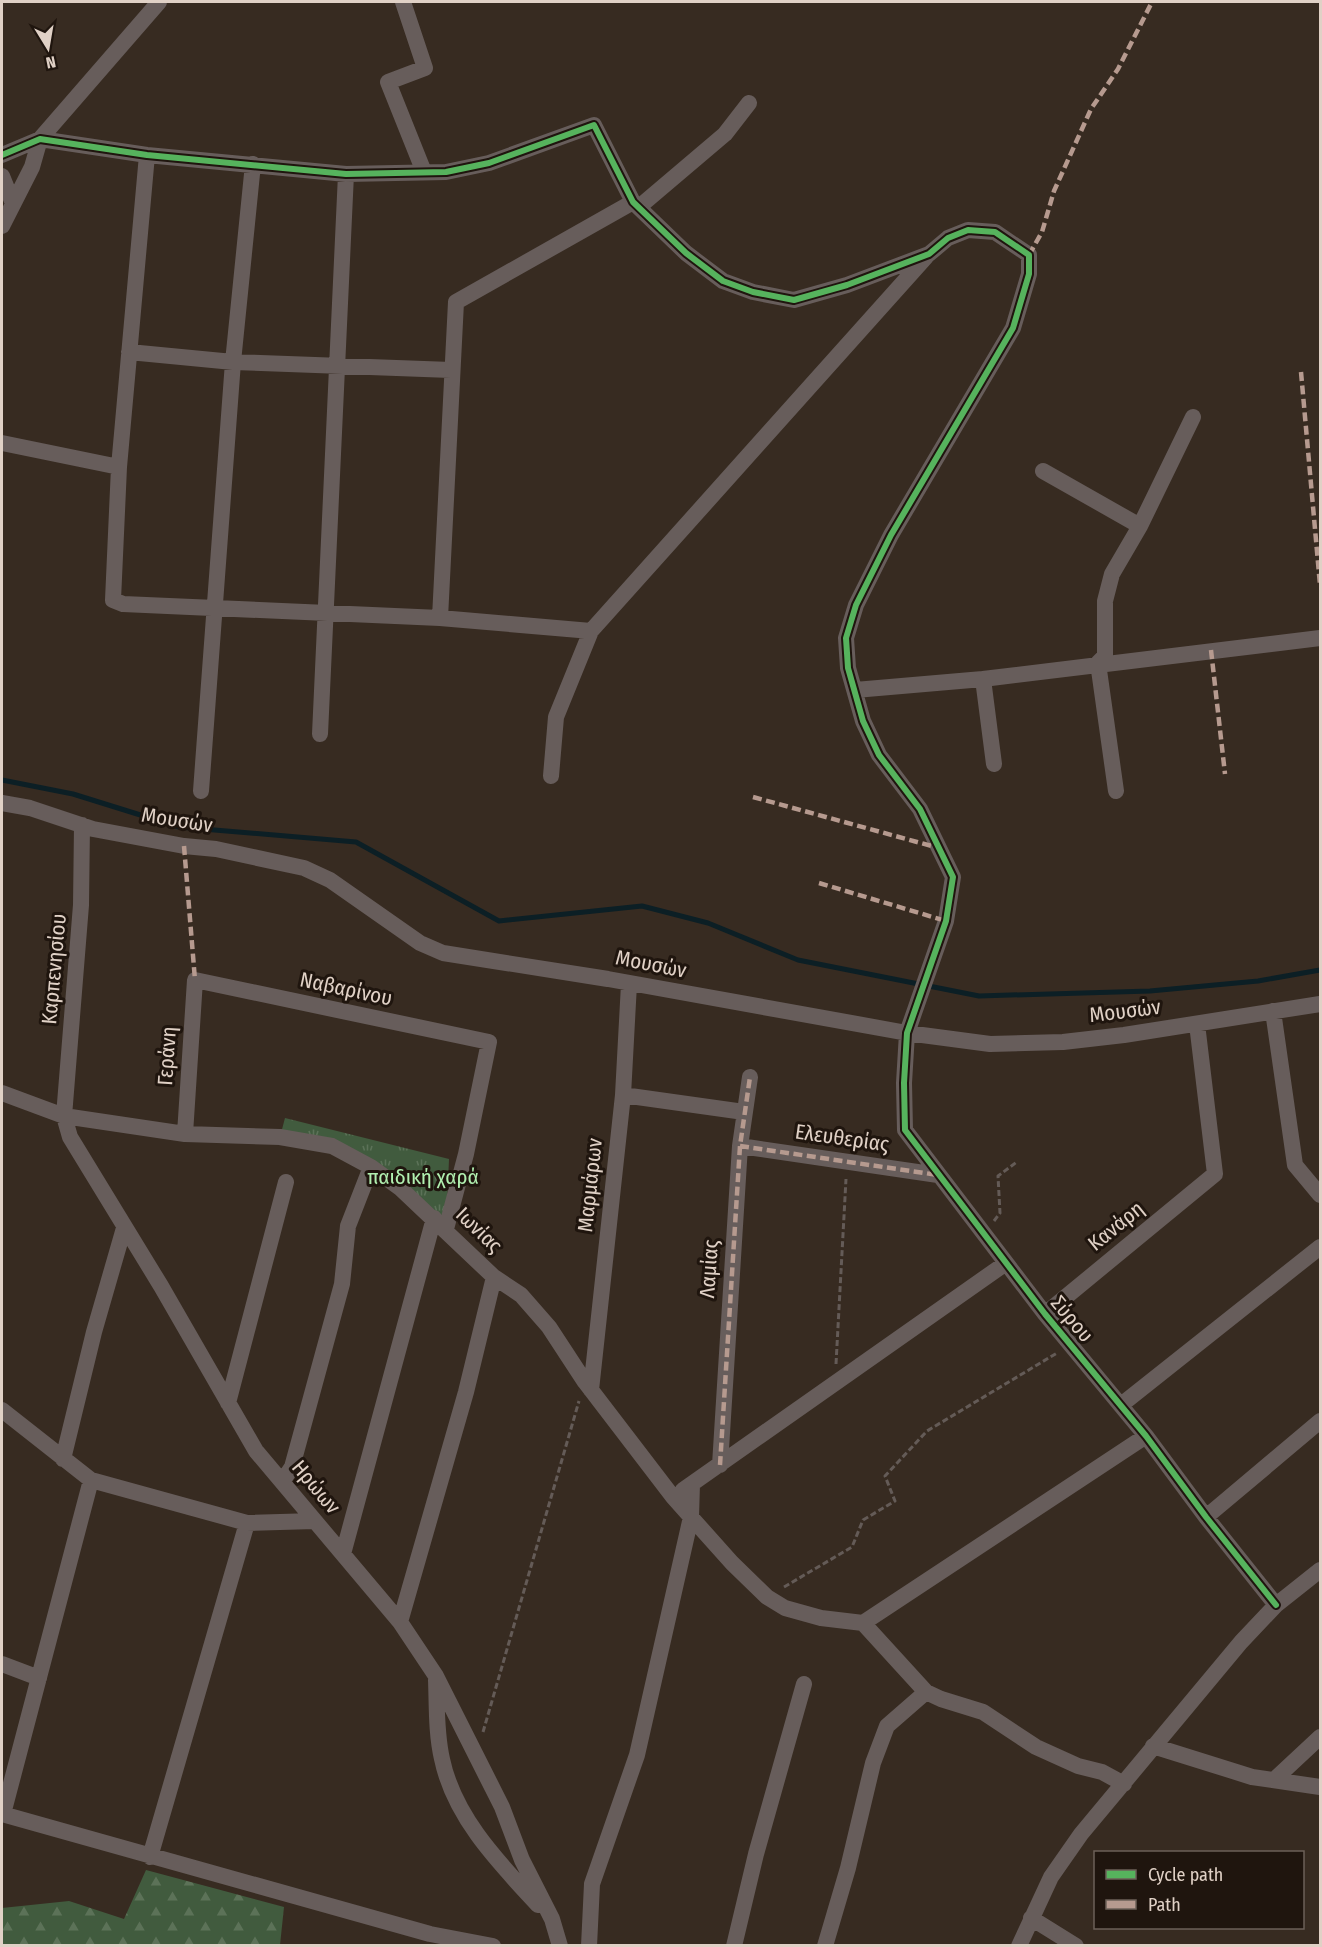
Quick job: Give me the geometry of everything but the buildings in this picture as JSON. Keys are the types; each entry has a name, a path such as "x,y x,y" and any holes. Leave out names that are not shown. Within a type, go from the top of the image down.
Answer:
{"street":[{"path":"2,226 12,201 32,167 40,139 159,2"},
{"path":"403,2 425,68 388,82 424,172"},
{"path":"440,618 456,302 636,205 725,134 749,103"},
{"path":"2,155 40,139 147,155 346,174 446,172 489,163 594,125 636,205 686,253 723,281 753,292 794,300 847,285 929,254"},
{"path":"147,155 119,467 113,600 123,604 440,618 591,631"},
{"path":"201,791 233,362 253,164"},
{"path":"320,734 346,174"},
{"path":"2,176 12,201"},
{"name":"Σύρου","path":"929,254 948,238 968,230 995,232 1029,255 1029,274 1013,328 891,535 856,605 846,647 848,668 863,721 879,755 920,809 953,877 946,921 907,1033 904,1083 905,1130 1045,1314 1146,1436 1206,1517 1276,1605"},
{"path":"551,776 556,717 591,631 929,254"},
{"path":"129,352 233,362 336,368 451,370"},
{"path":"1098,663 1105,656 1105,601 1112,574 1140,526 1193,417"},
{"path":"2,443 119,467"},
{"path":"1044,471 1140,526"},
{"path":"855,690 983,679 1098,663 1320,638"},
{"path":"1098,663 1116,791"},
{"path":"983,679 994,764"},
{"name":"Μουσών","path":"2,803 30,808 82,825 304,868 330,880 420,943 443,953 907,1033 990,1044 1053,1042 1197,1024 1320,1004"},
{"name":"Καρπενησίου","path":"64,1116 81,905 82,825"},
{"name":"Ναβαρίνου","path":"195,980 489,1042 466,1154 440,1224"},
{"name":"Γεράνη","path":"185,1134 195,980"},
{"name":"Μαρμάρων","path":"588,1386 623,1095 629,984"},
{"path":"1273,1011 1295,1165 1320,1195"},
{"name":"Κανάρη","path":"1045,1314 1215,1174 1197,1024"},
{"name":"Λαμίας","path":"720,1465 740,1146 750,1077"},
{"path":"2,1093 64,1116"},
{"path":"623,1095 744,1112"},
{"name":"Ιωνίας","path":"64,1116 185,1134 280,1137 332,1146 371,1167 400,1188 494,1277 520,1295 549,1327 588,1386 673,1497 767,1597 785,1608 821,1618 863,1623"},
{"name":"Ηρώων","path":"64,1116 69,1137 256,1451 400,1622 436,1676 502,1807 522,1860 552,1919 560,1946"},
{"name":"Ελευθερίας","path":"740,1146 938,1175"},
{"path":"282,1482 292,1467 342,1284 348,1226 371,1167"},
{"path":"228,1403 286,1182"},
{"path":"343,1554 440,1224"},
{"path":"63,1459 94,1332 124,1228"},
{"path":"1121,1405 1320,1248"},
{"path":"673,1497 1006,1263"},
{"path":"400,1622 466,1392 494,1277"},
{"path":"2,1410 91,1480 247,1523 315,1521"},
{"path":"1206,1517 1320,1421"},
{"path":"1124,1784 1102,1772 1078,1766 1036,1746 983,1712 926,1692 863,1623 1146,1436"},
{"path":"91,1480 2,1814 430,1934 493,1946"},
{"path":"589,1946 592,1884 637,1755 691,1517 692,1484"},
{"path":"150,1857 247,1523"},
{"path":"1019,1946 1051,1877 1081,1834 1241,1642 1276,1605 1320,1570"},
{"path":"2,1665 39,1678"},
{"path":"436,1676 442,1760 455,1795 490,1853 552,1919"},
{"path":"734,1946 756,1854 804,1683"},
{"path":"825,1946 855,1845 873,1763 887,1726 926,1692"},
{"path":"1276,1778 1320,1737"},
{"path":"1153,1746 1252,1776 1276,1778 1320,1787"},
{"path":"1031,1918 1076,1946"}],"path":[{"path":"983,1234 999,1213 998,1176 1018,1161"},
{"path":"835,1382 846,1162"},
{"path":"767,1597 852,1547 863,1520 895,1501 885,1476 927,1431 1072,1344"},
{"path":"477,1754 588,1386"}],"green space":[{"name":"παιδική χαρά","path":"285,1118 449,1159 446,1229 371,1167 280,1137"},
{"path":"146,1870 284,1907 280,1945 2,1945 2,1908 69,1901 124,1919"}],"waterway":[{"path":"2,780 73,794 179,827 356,842 499,921 642,906 708,923 798,960 979,996 1150,991 1258,981 1320,970"}],"marked path":[{"path":"1029,255 1042,232 1054,191 1091,109 1118,69 1152,2"},
{"path":"1301,372 1320,585"},
{"path":"1211,650 1225,774"},
{"path":"753,797 939,848"},
{"path":"184,846 195,980"},
{"path":"819,883 946,921"},
{"path":"720,1465 740,1146 750,1077"},
{"path":"740,1146 938,1175"}],"cycle path":[{"path":"2,155 40,139 147,155 346,174 446,172 489,163 594,125 633,202 686,253 723,281 753,292 794,300 847,285 929,254 948,238 968,230 995,232 1029,255 1029,274 1013,328 891,535 856,605 846,638 848,668 863,721 879,755 920,809 953,877 946,921 907,1033 904,1083 905,1130 1045,1314 1146,1436 1206,1517 1276,1605"}]}
